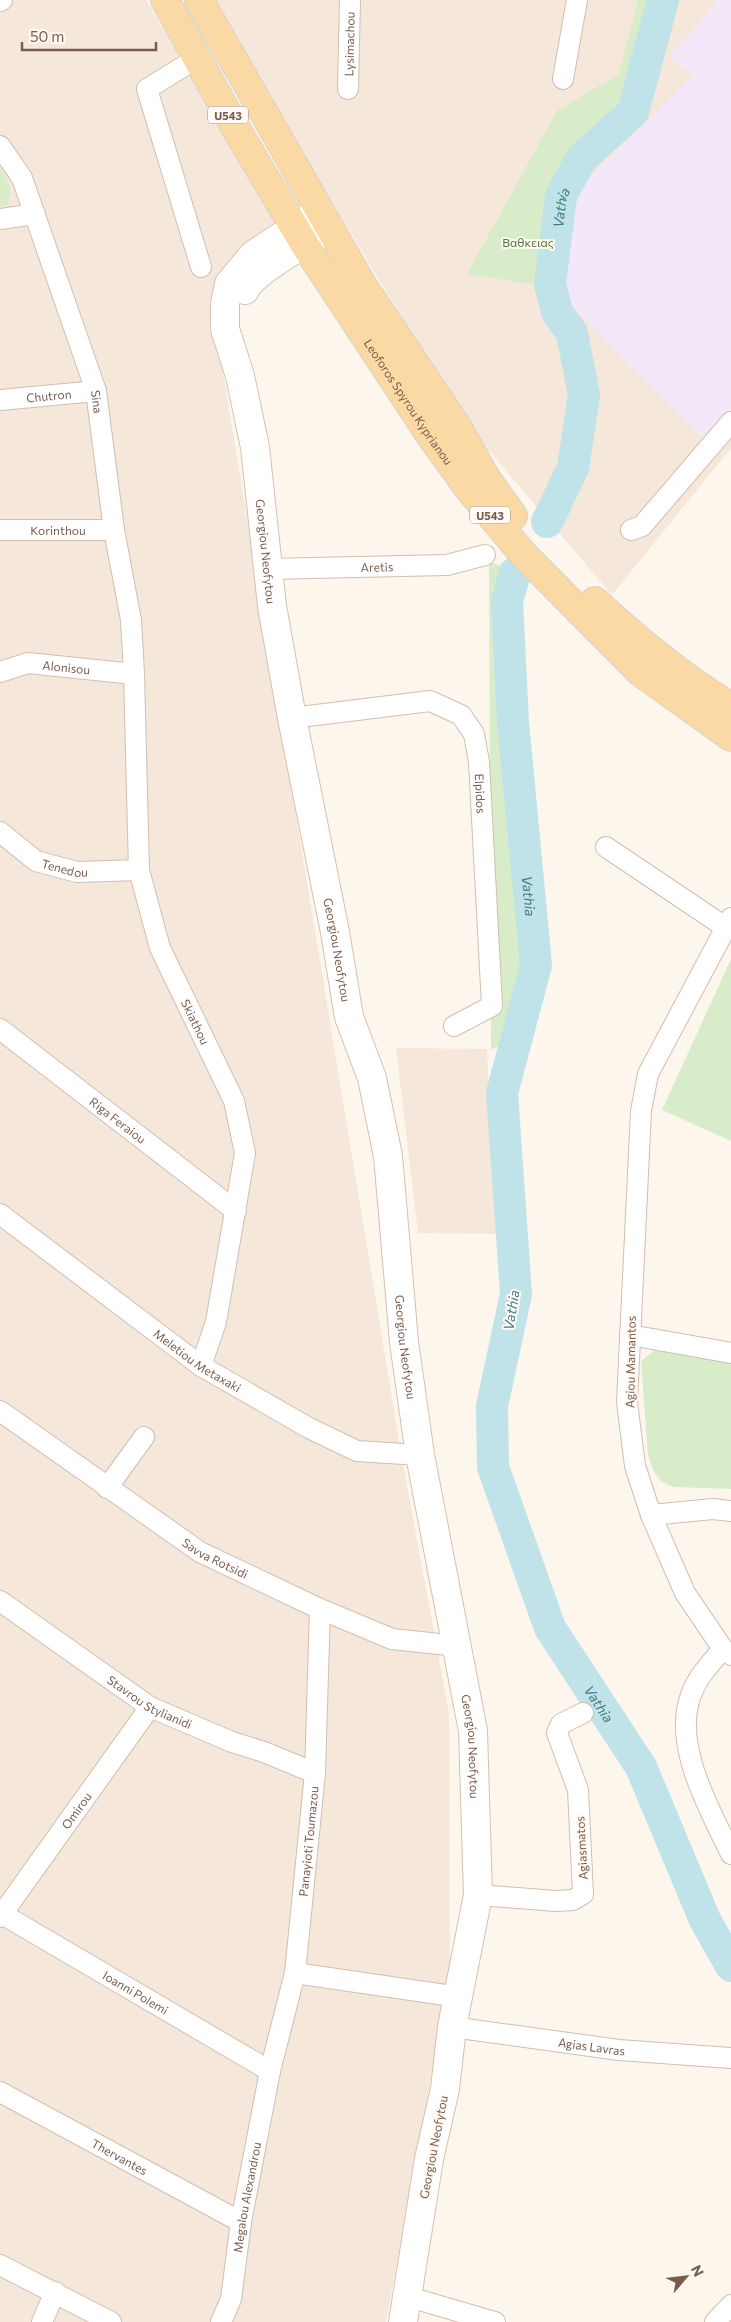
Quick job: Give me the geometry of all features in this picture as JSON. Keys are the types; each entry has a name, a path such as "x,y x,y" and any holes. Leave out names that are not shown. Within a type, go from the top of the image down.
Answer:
{"main road":[{"name":"Leoforos Spyrou Kyprianou","path":"165,0 299,236 432,438 499,526 550,582 639,670 731,737"},
{"name":"Leoforos Spyrou Kyprianou","path":"199,0 363,286 456,425 486,478 507,509 558,566 625,630 697,687 731,708"}],"street":[{"name":"Lysimachou","path":"348,89 350,0"},
{"path":"563,79 577,0"},
{"path":"197,58 147,89 201,267"},
{"name":"Sina","path":"0,146 22,178 96,391 114,530 130,620 134,674"},
{"path":"0,219 35,214"},
{"name":"Georgiou Neofytou","path":"325,220 299,236 253,255 229,284 225,329 240,376 255,447 272,606 292,718 335,932 349,1017 372,1078 388,1156 404,1342 420,1455 474,1731 478,1895 452,2027 444,2089 429,2159 406,2310"},
{"name":"Georgiou Neofytou","path":"240,376 241,300 249,281 299,236"},
{"name":"Chutron","path":"0,400 96,391"},
{"path":"631,530 642,526 731,422"},
{"name":"Korinthou","path":"0,530 114,530"},
{"name":"Aretis","path":"268,569 447,565 485,556"},
{"name":"Alonisou","path":"0,672 28,663 134,674"},
{"name":"Skiathou","path":"134,674 140,870 160,948 234,1101 245,1153 216,1322 202,1366"},
{"name":"Elpidos","path":"292,718 430,702 461,715 474,734 479,762 492,1006 454,1026"},
{"name":"Tenedou","path":"0,832 36,861 77,872 140,870"},
{"path":"606,847 728,922"},
{"name":"Agiou Mamantos","path":"727,1652 685,1593 651,1515 635,1466 627,1402 641,1111 648,1074 728,922"},
{"name":"Riga Feraiou","path":"0,1029 236,1211"},
{"name":"Meletiou Metaxaki","path":"0,1214 202,1366 309,1428 357,1451 420,1455"},
{"path":"630,1335 729,1348"},
{"name":"Savva Rotsidi","path":"0,1411 200,1552 320,1609 392,1639 458,1646"},
{"path":"107,1488 144,1437"},
{"path":"651,1515 713,1509 731,1510"},
{"name":"Stavrou Stylianidi","path":"0,1601 150,1707 232,1742 264,1752 315,1773"},
{"name":"Panayioti Toumazou","path":"270,2071 296,1973 315,1773 320,1609"},
{"path":"727,1652 705,1670 690,1695 685,1720 688,1751 706,1802 731,1854"},
{"name":"Omirou","path":"1,1916 150,1707"},
{"name":"Agiasmatos","path":"478,1895 556,1901 573,1900 583,1894 578,1790 557,1733 561,1724 583,1713"},
{"name":"Ioanni Polemi","path":"1,1916 270,2071"},
{"path":"296,1973 459,1997"},
{"name":"Agias Lavras","path":"452,2027 619,2050 731,2058"},
{"name":"Megalou Alexandrou","path":"221,2322 231,2299 241,2222 270,2071"},
{"name":"Thervantes","path":"0,2092 241,2222"},
{"path":"0,2265 111,2322"},
{"path":"42,2322 55,2292"},
{"path":"715,2322 731,2306"},
{"path":"406,2310 495,2322"}],"shaded area":[{"path":"0,0 146,0 283,233 213,311 400,1447 449,1714 450,1975 386,2322 0,2322"},
{"path":"210,0 731,0 731,448 612,595 467,425"},
{"path":"718,0 731,0 731,411 707,443 555,288 581,187 693,75 669,57"},
{"path":"396,1048 487,1049 496,1234 418,1233"}],"green space":[{"name":"Βαθκειας","path":"638,0 672,0 647,114 581,183 555,288 467,274 557,111 619,74"},
{"path":"0,168 8,181 10,195 7,205 0,207"},
{"path":"489,562 505,567 528,962 510,1039 491,1050"},
{"path":"731,959 731,1141 662,1110"},
{"path":"659,1347 731,1362 731,1489 673,1487 661,1481 654,1472 648,1455 641,1361"}],"waterway":[{"name":"Vathia","path":"547,522 573,468 584,395 572,333 557,312 550,284 561,196 581,159 633,112 663,0"},
{"name":"Vathia","path":"515,573 507,601 513,722 536,965 502,1093 516,1294 492,1406 493,1467 550,1628 641,1767 705,1920 731,1966"}]}
